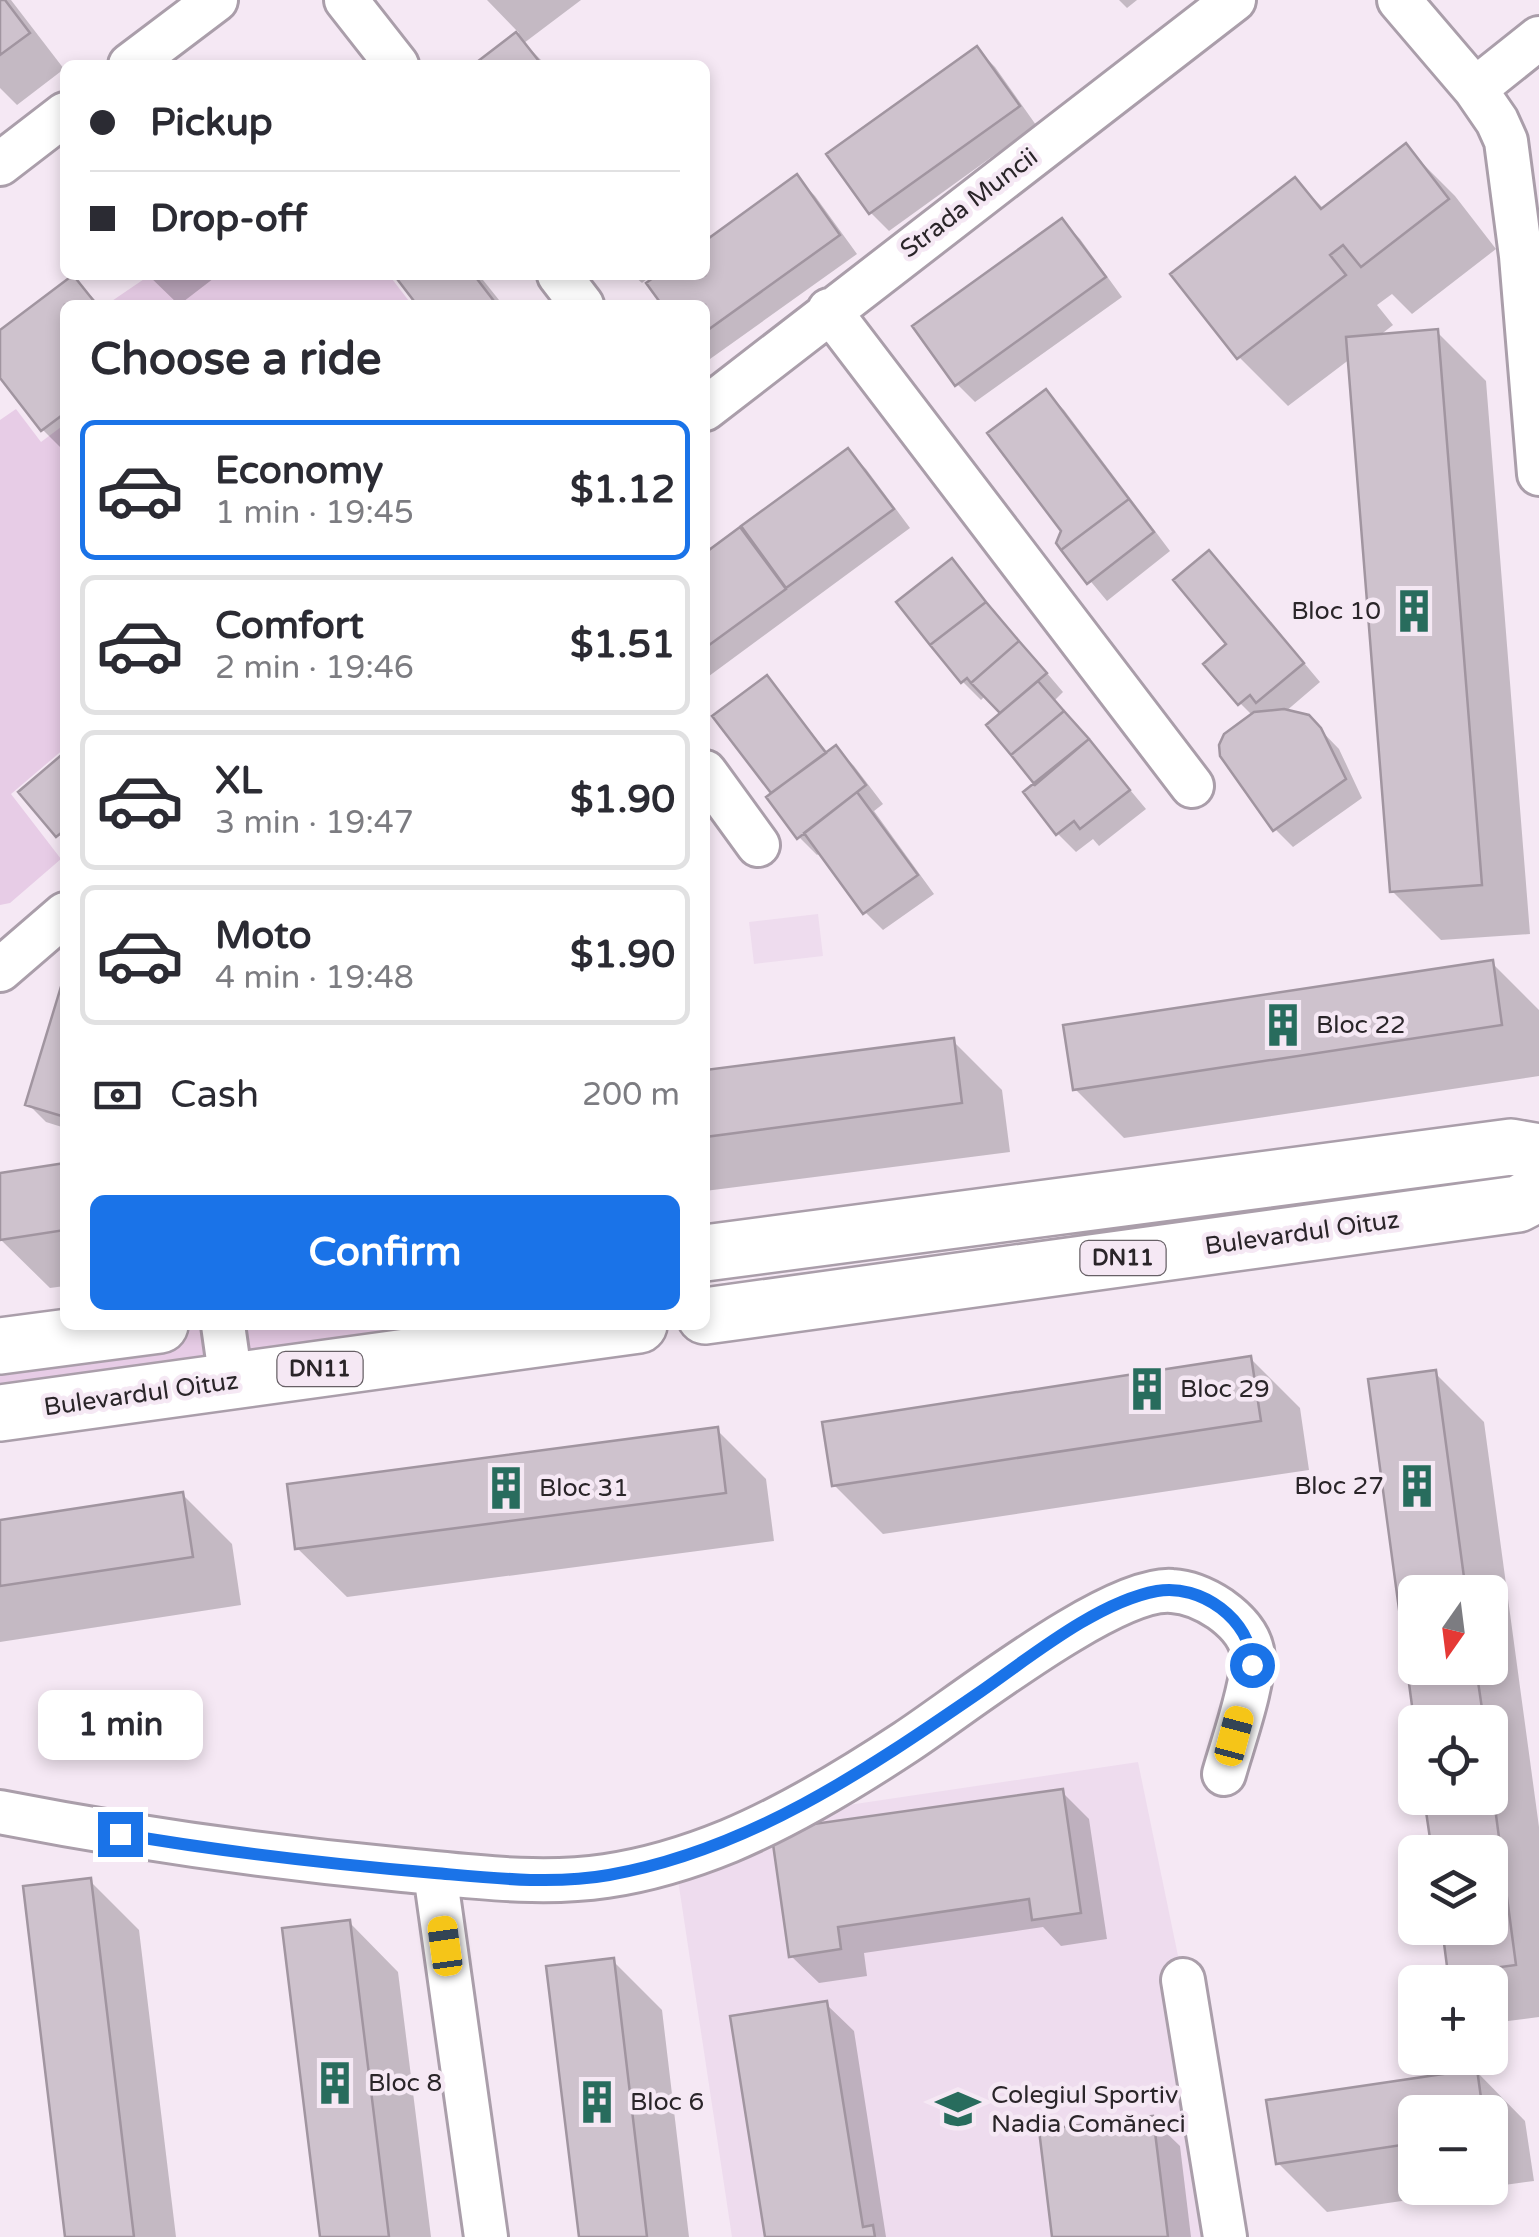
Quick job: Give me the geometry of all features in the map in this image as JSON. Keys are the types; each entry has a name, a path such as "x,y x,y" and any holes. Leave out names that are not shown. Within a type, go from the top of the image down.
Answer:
{"main road":[{"name":"DN11","path":"710,1252 1511,1147 1539,1152"},
{"name":"Bulevardul Oituz","path":"710,1315 1518,1204 1539,1193"},
{"path":"0,1346 122,1330"},
{"name":"Bulevardul Oituz","path":"0,1413 603,1330"}],"street":[{"path":"137,60 216,0"},
{"path":"346,0 393,60"},
{"name":"Strada Muncii","path":"710,404 1234,0"},
{"path":"1399,0 1475,89 1498,121 1510,154 1539,474"},
{"path":"1475,89 1539,38"},
{"path":"0,164 60,118"},
{"path":"563,280 578,300"},
{"path":"829,310 1192,786"},
{"path":"710,779 758,845"},
{"path":"0,970 60,918"},
{"name":"Bulevardul Oituz","path":"224,1330 231,1381"},
{"path":"0,1812 194,1847 435,1873 568,1880 606,1876 675,1860 788,1814 905,1743 1081,1624 1158,1590 1192,1594 1208,1601 1231,1616 1248,1637 1252,1665 1224,1774"},
{"path":"435,1873 486,2237"},
{"path":"1183,1980 1225,2237"}],"shaded area":[{"path":"143,280 393,280 408,300 113,300"},
{"path":"16,409 41,442 60,428 60,752 11,794 60,860 10,903 0,905 0,420"},
{"path":"818,914 823,956 754,964 749,922"},
{"path":"122,1330 603,1330 0,1413 0,1346"},
{"name":"Colegiul Sportiv Nadia Comăneci","path":"1138,1762 1183,1980 1225,2237 732,2237 675,1860 788,1814"}],"building":[{"path":"0,0 5,0 30,33 0,55"},
{"path":"516,32 538,60 480,60"},
{"path":"977,46 1020,106 869,214 826,154"},
{"path":"1406,143 1449,199 1361,267 1343,245 1330,255 1346,275 1237,359 1170,274 1295,177 1321,209"},
{"path":"797,174 840,235 710,328 710,300 658,300 646,283 710,280 710,237"},
{"path":"1062,218 1106,277 955,386 912,326"},
{"path":"66,280 77,280 93,300 60,300 60,417 41,431 0,378 0,330"},
{"path":"398,280 478,280 493,300 413,300"},
{"name":"Bloc 10","path":"1438,329 1482,885 1390,892 1346,337"},
{"path":"1046,389 1129,499 1061,550 1056,543 1061,531 987,433"},
{"path":"848,448 894,509 786,588 741,526"},
{"path":"1129,499 1154,532 1087,584 1061,550"},
{"path":"740,527 786,589 710,644 710,549"},
{"path":"1209,550 1304,663 1256,703 1250,695 1238,705 1203,664 1226,644 1173,580"},
{"path":"952,558 986,602 930,645 896,602"},
{"path":"986,602 1019,641 971,683 967,678 961,683 930,645"},
{"path":"1019,641 1047,673 1000,713 971,683"},
{"path":"767,675 826,753 771,793 712,716"},
{"path":"1038,681 1064,711 1011,755 986,725"},
{"path":"1284,709 1309,715 1321,728 1346,779 1273,831 1220,756 1219,745 1224,734 1254,712"},
{"path":"1064,711 1089,739 1035,785 1011,755"},
{"path":"1089,739 1130,790 1080,829 1074,821 1056,835 1023,792"},
{"path":"836,745 866,785 797,839 766,797"},
{"path":"60,756 60,834 56,837 18,792"},
{"path":"857,792 918,875 863,914 804,833"},
{"name":"Bloc 22","path":"1493,960 1502,1025 1073,1090 1063,1025"},
{"path":"60,990 60,1116 25,1105"},
{"path":"954,1038 962,1103 710,1136 710,1069"},
{"path":"60,1164 60,1231 0,1240 0,1173"},
{"name":"Bloc 29","path":"1251,1356 1261,1421 832,1486 822,1422"},
{"name":"Bloc 27","path":"1436,1370 1464,1575 1398,1575 1398,1602 1368,1379"},
{"name":"Bloc 31","path":"718,1427 726,1493 295,1549 287,1484"},
{"path":"183,1492 193,1557 0,1586 0,1520"},
{"name":"Bloc 27","path":"1409,1685 1479,1685 1481,1705 1412,1705"},
{"path":"1063,1789 1081,1913 1032,1920 1029,1899 838,1927 841,1949 789,1957 771,1830"},
{"path":"1427,1815 1496,1815 1499,1835 1429,1835"},
{"path":"91,1878 134,2237 65,2237 23,1886"},
{"path":"1508,1905 1516,1965 1447,1965 1444,1945 1508,1945"},
{"name":"Bloc 8","path":"350,1920 389,2237 320,2237 282,1928"},
{"name":"Bloc 6","path":"614,1958 647,2237 579,2237 546,1966"},
{"path":"827,2001 863,2227 873,2225 875,2237 765,2237 730,2016"},
{"path":"1436,2075 1478,2075 1481,2095 1398,2095 1398,2146 1276,2164 1266,2100"},
{"path":"1153,2116 1168,2237 1052,2237 1039,2130"}],"place":[{"name":"Bloc 10","path":"1414,611"},
{"name":"Bloc 22","path":"1283,1025"},
{"name":"Bloc 29","path":"1147,1389"},
{"name":"Bloc 27","path":"1417,1486"},
{"name":"Bloc 31","path":"506,1488"},
{"name":"Bloc 8","path":"335,2083"},
{"name":"Bloc 6","path":"597,2102"},
{"name":"Colegiul Sportiv Nadia Comăneci","path":"958,2109"}],"route":[{"path":"120,1834 194,1847 466,1876 568,1880 606,1876 675,1860 788,1814 905,1743 1081,1624 1158,1590 1192,1594 1231,1616 1248,1637 1252,1665"}]}
